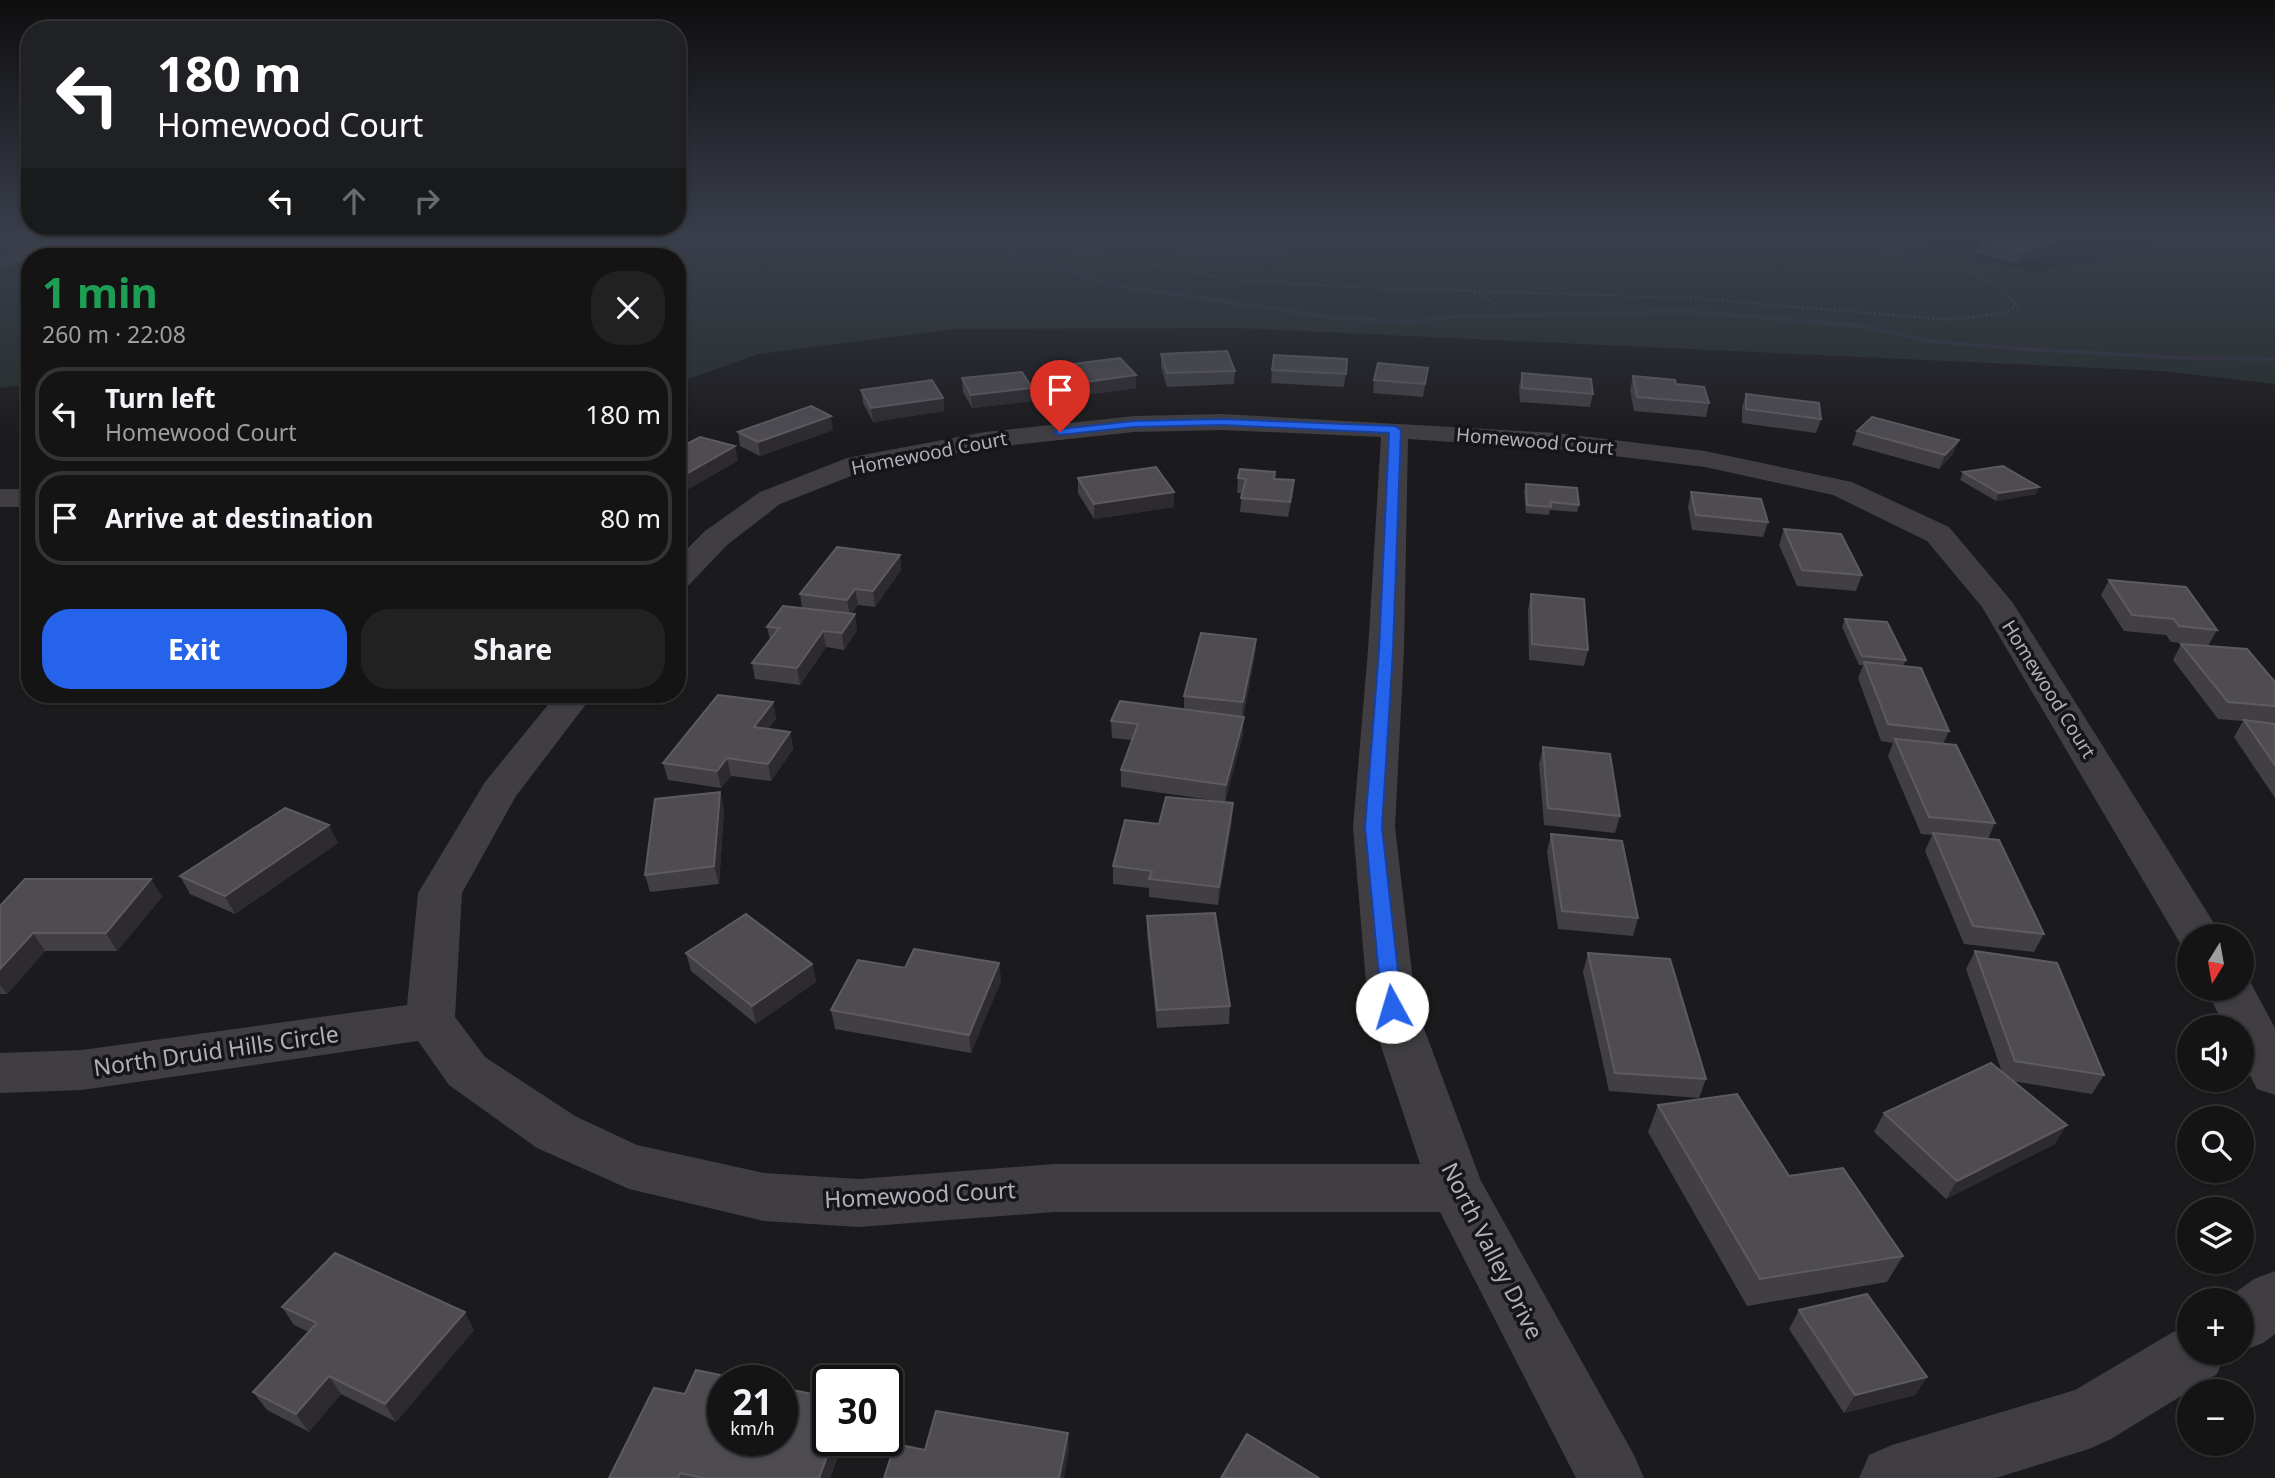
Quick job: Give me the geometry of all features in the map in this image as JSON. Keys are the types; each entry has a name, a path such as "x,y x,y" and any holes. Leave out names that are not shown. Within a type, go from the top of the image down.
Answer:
{"street":[{"name":"Homewood Court","path":"686,569 716,538 770,498 857,464 985,440 1134,424 1222,422 1556,441 1705,459 1842,488 1938,534 1996,603 2192,924"},
{"name":"North Valley Drive","path":"1395,430 1386,650 1374,827 1392,1007 1455,1188 1611,1478"},
{"path":"0,498 21,498"},
{"path":"430,1021 440,893 499,791 569,703"},
{"path":"2236,1001 2275,1075"},
{"name":"Homewood Court","path":"430,1021 467,1071 556,1132 629,1166 764,1197 859,1203 1054,1188 1455,1188"},
{"name":"North Druid Hills Circle","path":"0,1073 82,1070 430,1021"},
{"path":"2254,1314 2275,1298"},
{"path":"1892,1478 2089,1417 2177,1364"}],"path":[{"path":"1774,305 1950,320 2004,313 2017,307 2016,305"}],"shaded area":[{"path":"0,305 21,305 21,385 0,388"},
{"path":"686,305 2275,305 2275,384 2162,371 1238,328 954,329 758,354 686,380"}],"building":[{"path":"1227,351 1235,371 1167,373 1161,354"},
{"path":"1274,355 1347,359 1346,374 1272,370"},
{"path":"1120,358 1136,375 1079,383 1065,365"},
{"path":"1378,363 1428,368 1425,384 1374,380"},
{"path":"1022,372 1032,388 971,395 962,378"},
{"path":"1522,373 1591,379 1593,394 1522,388"},
{"path":"1633,376 1675,380 1676,384 1704,387 1709,403 1637,397"},
{"path":"932,380 943,398 871,408 861,390"},
{"path":"1746,394 1819,403 1821,419 1746,409"},
{"path":"811,406 831,416 758,442 738,432"},
{"path":"1872,417 1959,440 1945,455 1857,431"},
{"path":"700,437 735,446 686,474 686,444"},
{"path":"2003,466 2039,487 1999,493 1963,472"},
{"path":"1156,467 1174,492 1094,504 1078,478"},
{"path":"1240,469 1275,472 1274,479 1294,480 1290,502 1241,498 1246,479 1238,478"},
{"path":"1526,484 1577,488 1579,505 1550,502 1551,507 1527,505"},
{"path":"1691,492 1761,499 1768,522 1696,515"},
{"path":"1784,529 1841,534 1862,575 1802,570"},
{"path":"837,547 900,555 873,591 855,589 847,600 800,594"},
{"path":"2109,580 2186,587 2217,630 2179,626 2174,619 2132,615"},
{"path":"1531,594 1584,599 1588,650 1532,644"},
{"path":"783,606 855,614 842,633 823,631 797,668 752,663 779,628 767,627"},
{"path":"1845,619 1887,622 1906,660 1862,656"},
{"path":"1201,633 1256,639 1243,702 1184,696"},
{"path":"2181,644 2247,649 2275,682 2275,706 2228,702"},
{"path":"1864,662 1921,668 1949,731 1888,724"},
{"path":"718,695 773,702 754,727 790,732 768,764 727,758 717,771 663,763"},
{"path":"1120,701 1244,717 1226,785 1121,770 1138,724 1111,721"},
{"path":"2244,720 2275,724 2275,765"},
{"path":"1895,739 1956,745 1995,823 1929,817"},
{"path":"1543,747 1610,754 1620,816 1548,808"},
{"path":"720,792 714,866 645,875 655,799"},
{"path":"1166,797 1233,803 1219,887 1149,879 1152,871 1113,866 1125,820 1159,824"},
{"path":"285,808 329,825 225,896 180,876"},
{"path":"1933,833 1999,840 2044,934 1973,926"},
{"path":"1551,834 1622,841 1638,918 1562,911"},
{"path":"25,879 151,879 106,933 33,933 0,969 0,906"},
{"path":"1215,913 1230,1006 1157,1010 1147,916"},
{"path":"746,914 812,964 752,1006 686,953"},
{"path":"914,949 999,963 969,1035 831,1010 858,960 905,968"},
{"path":"1975,951 2057,963 2104,1075 2015,1061"},
{"path":"1588,953 1670,959 1706,1079 1615,1073"},
{"path":"1991,1063 2067,1125 1957,1181 1884,1113"},
{"path":"1737,1094 1789,1176 1843,1168 1903,1256 1760,1279 1658,1105"},
{"path":"335,1253 465,1312 385,1404 329,1376 296,1414 253,1392 317,1323 282,1307"},
{"path":"1867,1294 1927,1377 1855,1395 1799,1310"},
{"path":"696,1370 707,1372 707,1456 798,1456 798,1391 812,1394 812,1456 827,1456 819,1478 704,1478 680,1473 678,1478 609,1478 654,1388 685,1394"},
{"path":"936,1411 1068,1433 1059,1478 884,1478 891,1456 903,1456 903,1446 925,1450"},
{"path":"1247,1434 1319,1478 1221,1478"}],"waterway":[{"path":"1249,305 1337,318 1412,322 1453,317 1686,311 1860,326 1929,341 2022,349 2186,358 2275,359"}],"route":[{"path":"1060,432 1134,424 1222,422 1395,430 1386,650 1374,827 1392,1007"}]}
